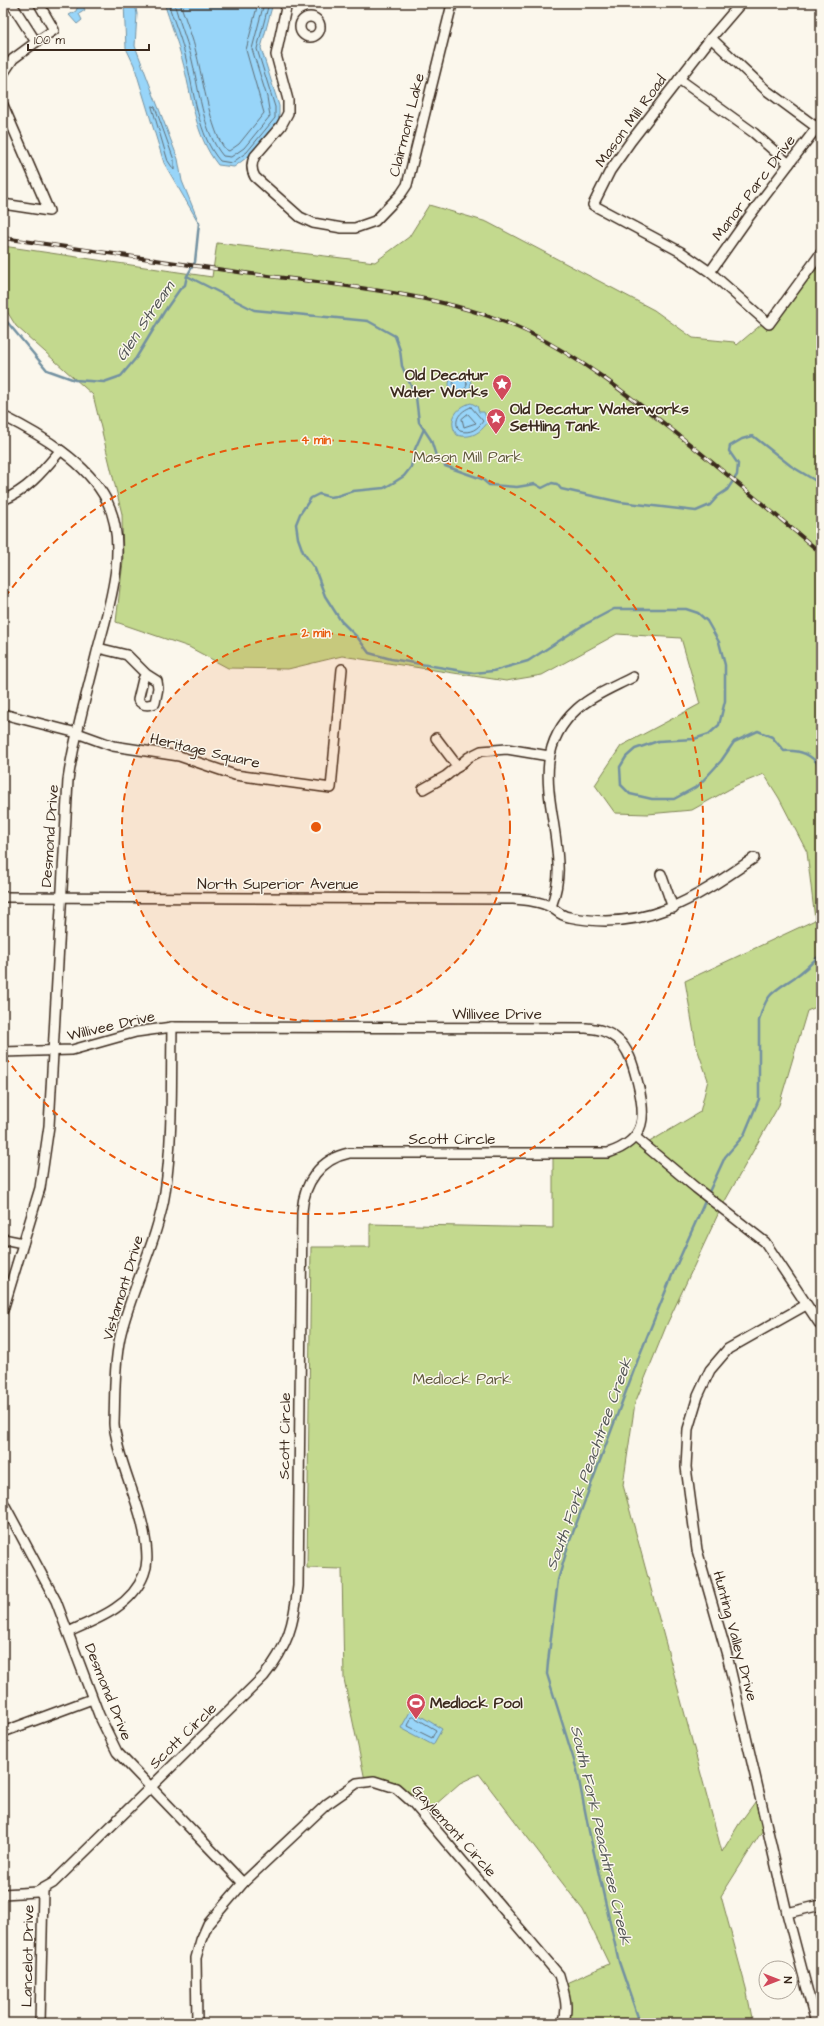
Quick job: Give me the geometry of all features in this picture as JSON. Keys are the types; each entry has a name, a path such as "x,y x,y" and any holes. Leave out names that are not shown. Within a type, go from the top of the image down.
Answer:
{"street":[{"path":"11,3 36,42"},
{"name":"Clairmont Lake","path":"287,3 276,55 288,100 288,113 281,126 255,156 252,161 252,172 255,177 300,218 313,223 355,228 375,220 402,194 407,185 452,4"},
{"name":"Mason Mill Road","path":"741,3 711,38 631,141 610,171 593,205 680,252 710,272 769,324 821,253"},
{"path":"3,74 13,59 54,30 39,4"},
{"path":"284,22 300,24"},
{"path":"711,38 766,90 819,125"},
{"path":"679,79 754,133 789,164"},
{"path":"3,105 49,211 3,204"},
{"name":"Manor Parc Drive","path":"710,272 819,125"},
{"name":"Desmond Drive","path":"3,416 60,451 83,469 93,480 107,501 115,525 117,549 114,578 77,733 68,780 45,1158 40,1188 3,1310"},
{"path":"3,500 20,492 33,482 60,451"},
{"path":"98,648 127,655 146,674"},
{"name":"Heritage Square","path":"77,733 113,746 179,756 236,775 331,788 342,670"},
{"path":"552,907 557,883 558,864 548,784 549,756 559,732 577,709 593,698 633,677"},
{"path":"3,714 77,733"},
{"path":"436,738 458,767"},
{"path":"424,788 458,767 475,754 488,750 516,750 549,756"},
{"name":"North Superior Avenue","path":"3,897 512,899 534,901 552,907 556,912 568,917 604,921 642,918 673,908 708,890 754,858"},
{"path":"661,874 673,908"},
{"name":"Willivee Drive","path":"3,1052 52,1052 76,1049 136,1032 172,1027 586,1028 602,1030 618,1040 629,1056 634,1068 643,1112 641,1127 635,1137"},
{"name":"Vistamont Drive","path":"68,1632 110,1614 135,1591 145,1573 147,1560 144,1526 121,1459 114,1427 115,1376 120,1339 132,1294 155,1231 165,1193 169,1143 172,1027"},
{"path":"635,1137 686,1180 765,1242 821,1326"},
{"name":"Scott Circle","path":"3,1894 22,1894 43,1890 53,1883 264,1676 282,1651 292,1627 298,1586 302,1211 304,1194 313,1176 329,1161 349,1153 600,1154 617,1150 630,1143 635,1137"},
{"path":"3,1239 23,1243"},
{"name":"Hunting Valley Drive","path":"806,1305 728,1350 710,1370 698,1396 688,1429 686,1467 697,1550 727,1654 787,1913 816,2023"},
{"name":"Desmond Drive","path":"3,1502 56,1601 92,1699 104,1728 117,1752 243,1883"},
{"path":"3,1732 92,1699"},
{"name":"Gaylemont Circle","path":"197,2023 195,1971 198,1949 204,1932 211,1920 243,1883 327,1804 357,1783 374,1781 396,1788 424,1814 559,1975 566,1999 566,2017 563,2023"},
{"name":"Lancelot Drive","path":"40,2023 43,1890"},
{"path":"787,1913 821,1905"}],"green space":[{"name":"Mason Mill Park","path":"429,205 487,222 654,310 693,338 734,342 737,345 770,317 821,257 821,1005 807,1011 779,1105 721,1208 646,1144 700,1112 708,1080 696,1045 685,981 815,920 807,852 779,798 764,774 737,785 692,810 648,814 615,813 595,785 621,746 700,704 681,638 617,634 542,675 506,681 342,656 288,669 228,668 189,647 116,622 123,562 122,514 93,395 16,326 3,305 3,246 212,277 217,243 375,262 409,237"},
{"name":"Medlock Park","path":"635,1137 720,1210 667,1324 635,1403 623,1485 722,1852 739,1824 758,1798 764,1828 721,1896 746,1988 753,2023 569,2023 564,1984 609,1964 583,1910 479,1774 460,1783 426,1813 396,1785 365,1780 344,1679 342,1569 307,1568 311,1247 370,1247 370,1224 553,1228 553,1154 608,1153"}],"water":[{"path":"124,3 135,3 137,14 135,46 178,159 182,181 200,225 164,163 134,65 126,48"},
{"path":"164,3 273,3 261,48 279,106 279,119 250,155 234,167 218,165 204,141 195,114 180,52"},
{"path":"78,6 83,6 85,10 79,14 82,20 77,24 69,15 76,11"},
{"path":"460,373 468,376 471,384 468,392 460,395 452,392 449,384 452,376"},
{"path":"471,403 477,406 479,412 484,412 488,422 482,429 471,436 457,435 453,425 455,415 461,408"},
{"name":"Medlock Pool","path":"411,1710 442,1729 433,1745 401,1728"}],"waterway":[{"name":"South Fork Peachtree Creek","path":"187,276 195,262 199,223"},
{"path":"187,276 254,310 368,321 395,336 400,350 402,366 416,397 419,422 431,440 436,456 445,466 482,479 489,485 517,487 535,484 542,488 552,483 557,484 561,489 620,502 696,511 710,505 718,496 727,490 737,475 738,464 729,451 730,446 742,439 753,436 791,466 821,484"},
{"name":"Glen Stream","path":"3,317 47,370 75,380 104,382 121,376 136,358 164,312 180,289 185,285 187,276"},
{"name":"South Fork Peachtree Creek","path":"424,429 415,449 411,467 404,476 384,488 353,491 330,497 319,494 311,498 300,514 296,524 298,538 303,552 315,569 325,596 341,621 358,638 369,653 391,659 474,673 493,671 528,661 582,626 614,609 686,609 698,613 707,621 719,642 725,665 725,701 719,725 709,734 694,739 658,741 635,749 626,757 620,767 621,785 630,794 652,799 674,799 698,786 721,761 734,742 758,731 772,737 784,751 795,751 810,756 821,768"},
{"name":"South Fork Peachtree Creek","path":"708,1194 725,1157 744,1135 759,1099 759,1021 764,1004 771,994 802,972 821,954"},
{"name":"South Fork Peachtree Creek","path":"640,2023 619,1962 589,1831 577,1770 547,1674 558,1580 569,1543 640,1354 673,1273 706,1199"}],"railway":[{"path":"3,238 215,269 390,292 462,308 496,319 548,342 602,377 690,444 821,553"}],"place":[{"name":"Old Decatur Water Works","path":"502,401"},
{"name":"Old Decatur Waterworks Settling Tank","path":"496,435"},
{"name":"Medlock Pool","path":"416,1720"}]}
